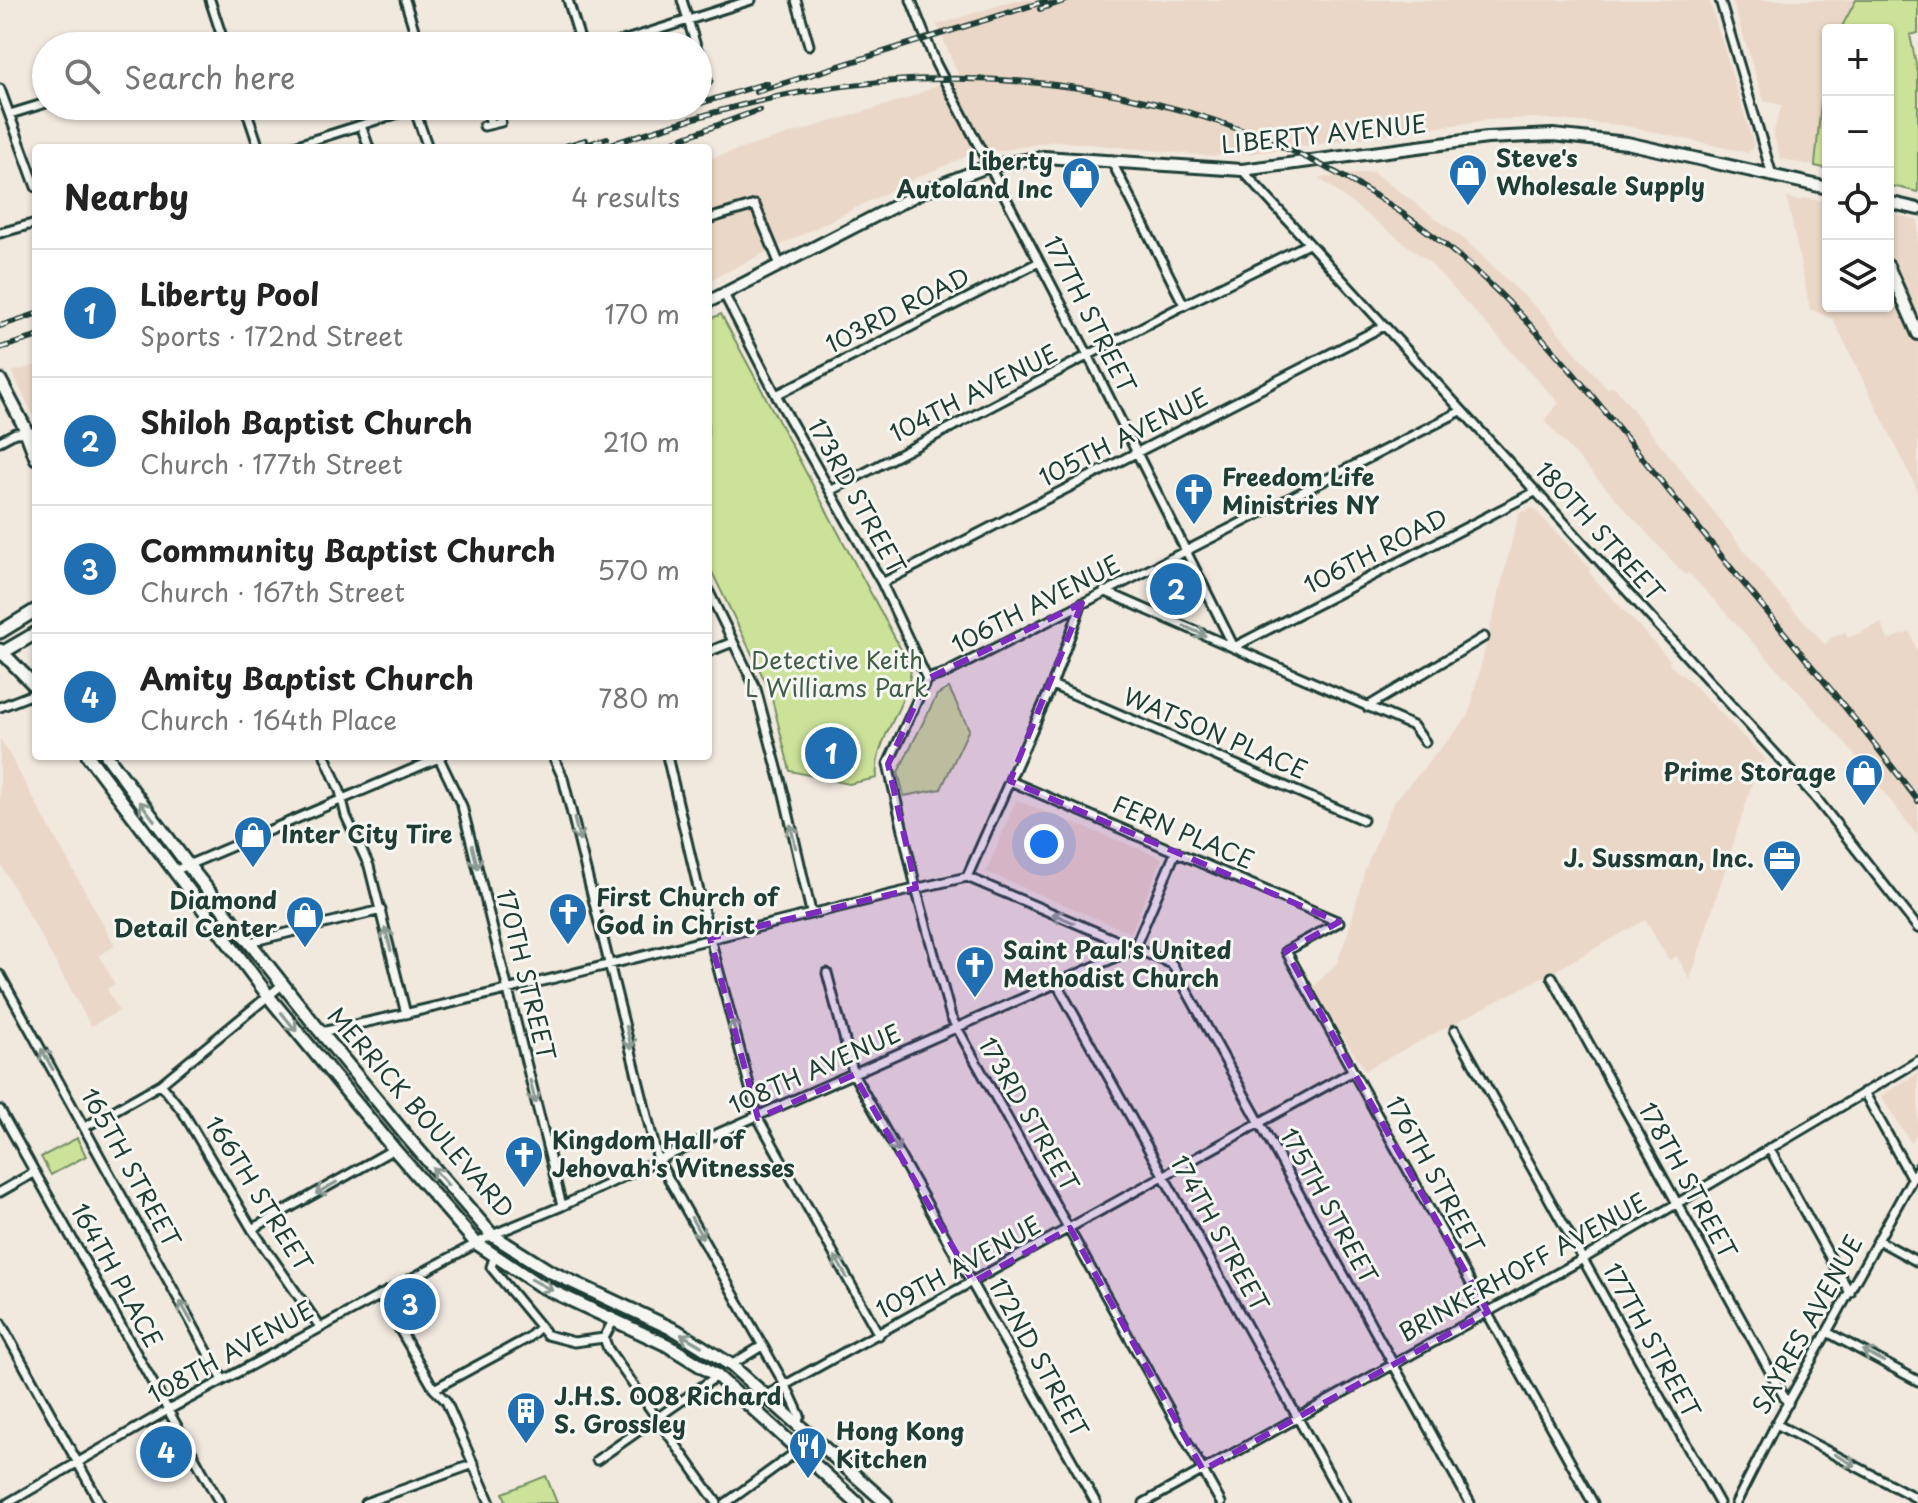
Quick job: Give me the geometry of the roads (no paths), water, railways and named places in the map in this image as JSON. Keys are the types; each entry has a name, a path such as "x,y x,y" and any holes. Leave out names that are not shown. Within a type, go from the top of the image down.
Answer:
{"main road":[{"name":"LIBERTY AVENUE","path":"712,300 922,192 989,166 1044,157 1242,170 1479,139 1538,135 1612,141 1822,187"},
{"path":"1894,203 1918,209"},
{"path":"1894,280 1918,334"},
{"path":"0,380 32,432"},
{"path":"0,632 32,612"},
{"path":"32,635 1,653 32,686"},
{"name":"MERRICK BOULEVARD","path":"91,760 268,995 394,1149 476,1243 539,1285 667,1345 717,1376 800,1448 857,1503"},
{"name":"MERRICK BOULEVARD","path":"110,760 188,865 321,1032 492,1235 549,1271 677,1331 731,1365 886,1503"}],"street":[{"path":"210,0 220,32"},
{"path":"405,0 415,32"},
{"path":"568,0 578,32"},
{"path":"682,0 692,32"},
{"path":"651,32 751,0"},
{"path":"796,0 809,45"},
{"name":"177TH STREET","path":"911,0 936,64 1089,357 1234,647"},
{"path":"1720,0 1772,175"},
{"path":"0,89 32,176"},
{"path":"10,114 32,107"},
{"path":"250,120 258,144"},
{"path":"301,144 377,120"},
{"path":"420,120 427,144"},
{"path":"487,120 488,125 501,122"},
{"path":"361,125 368,144"},
{"path":"1111,160 1184,305"},
{"name":"180TH STREET","path":"1242,170 1815,797 1918,928"},
{"path":"712,218 755,205 780,265"},
{"path":"0,233 32,224"},
{"name":"104TH AVENUE","path":"830,491 1184,305 1308,244"},
{"name":"103RD ROAD","path":"776,395 1039,262"},
{"name":"173RD STREET","path":"724,294 776,395 882,583 927,679 888,764 916,888 951,1017 1221,1503"},
{"name":"105TH AVENUE","path":"882,583 1384,326"},
{"name":"106TH AVENUE","path":"927,679 946,673 1461,411"},
{"path":"0,441 15,433 32,432"},
{"name":"106TH ROAD","path":"1234,647 1535,492"},
{"path":"1104,591 1413,726 1425,742"},
{"path":"712,598 760,702 811,912"},
{"path":"321,1032 967,877 1052,685 1082,603"},
{"path":"1367,707 1484,637"},
{"path":"712,650 733,642"},
{"name":"WATSON PLACE","path":"1052,685 1363,820"},
{"path":"0,707 32,692"},
{"path":"326,760 369,866 406,1014"},
{"path":"174,871 434,760"},
{"name":"170TH STREET","path":"442,760 462,806 562,1206"},
{"path":"555,760 563,778 611,962 658,1160 786,1387 800,1416 797,1422"},
{"path":"668,760 710,938 758,1118 879,1335"},
{"name":"FERN PLACE","path":"1010,781 1339,922 1286,951"},
{"path":"1134,949 1176,851"},
{"name":"175TH STREET","path":"967,877 1172,964 1470,1503"},
{"path":"250,942 381,910"},
{"name":"108TH AVENUE","path":"8,1503 168,1410 492,1235 1134,949"},
{"name":"176TH STREET","path":"1286,951 1593,1503"},
{"name":"172ND STREET","path":"827,973 854,1075 1096,1503"},
{"name":"165TH STREET","path":"0,975 223,1380"},
{"name":"178TH STREET","path":"1552,977 1788,1404"},
{"path":"85,1127 161,1084 283,984"},
{"name":"174TH STREET","path":"1057,984 1345,1503"},
{"name":"177TH STREET","path":"1455,1030 1719,1503"},
{"name":"BRINKERHOFF AVENUE","path":"1144,1503 1583,1259 1918,1061"},
{"name":"109TH AVENUE","path":"767,1395 1353,1071"},
{"name":"166TH STREET","path":"161,1084 183,1112 252,1229 320,1327"},
{"path":"1864,1092 1912,1179"},
{"name":"164TH PLACE","path":"0,1110 220,1503"},
{"path":"1769,1148 1850,1293"},
{"path":"252,1229 394,1149"},
{"name":"SAYRES AVENUE","path":"1737,1500 1918,1168"},
{"path":"0,1192 35,1172"},
{"path":"1878,1240 1918,1262"},
{"path":"495,1255 491,1267 547,1335 574,1342 604,1338"},
{"path":"380,1295 434,1389 446,1401 490,1503"},
{"path":"614,1319 604,1338 608,1349 717,1503"},
{"path":"0,1322 100,1503"},
{"path":"434,1389 528,1338 539,1328"},
{"path":"1827,1332 1918,1381"},
{"path":"731,1365 762,1346"},
{"path":"597,1460 717,1376"},
{"path":"756,1410 767,1395"},
{"path":"1776,1424 1918,1499"},
{"path":"726,1503 813,1436"},
{"path":"365,1503 474,1464"},
{"path":"1719,1503 1737,1500"}],"water":[{"path":"843,737 849,762 820,769 813,745"}],"railway":[{"path":"756,92 1049,0"},
{"path":"1040,9 1067,0"},
{"path":"712,113 803,92 892,81 981,79 1069,87 1155,103 1239,129 1320,165 1397,210 1499,292 1613,421 1918,801"},
{"path":"712,100 767,83"},
{"path":"666,144 759,110"},
{"path":"612,144 688,120"},
{"path":"589,144 607,138"},
{"path":"572,144 586,140"},
{"path":"0,326 32,315"},
{"path":"0,348 32,338"}],"place":[{"name":"Steve's Wholesale Supply","path":"1468,207"},
{"name":"Liberty Autoland Inc","path":"1081,210"},
{"name":"Freedom Life Ministries NY","path":"1194,526"},
{"name":"Shiloh Baptist Church","path":"1176,589"},
{"name":"Liberty Pool","path":"831,753"},
{"name":"Prime Storage","path":"1864,807"},
{"name":"Inter City Tire","path":"253,869"},
{"name":"J. Sussman, Inc.","path":"1782,893"},
{"name":"First Church of God in Christ","path":"568,946"},
{"name":"Diamond Detail Center","path":"305,949"},
{"name":"Saint Paul's United Methodist Church","path":"975,999"},
{"name":"Kingdom Hall of Jehovah's Witnesses","path":"524,1189"},
{"name":"Community Baptist Church","path":"410,1304"},
{"name":"J.H.S. 008 Richard S. Grossley","path":"526,1445"},
{"name":"Amity Baptist Church","path":"166,1452"},
{"name":"Hong Kong Kitchen","path":"808,1480"}],"park label":[{"name":"Detective Keith L Williams Park","path":"837,675"}]}
